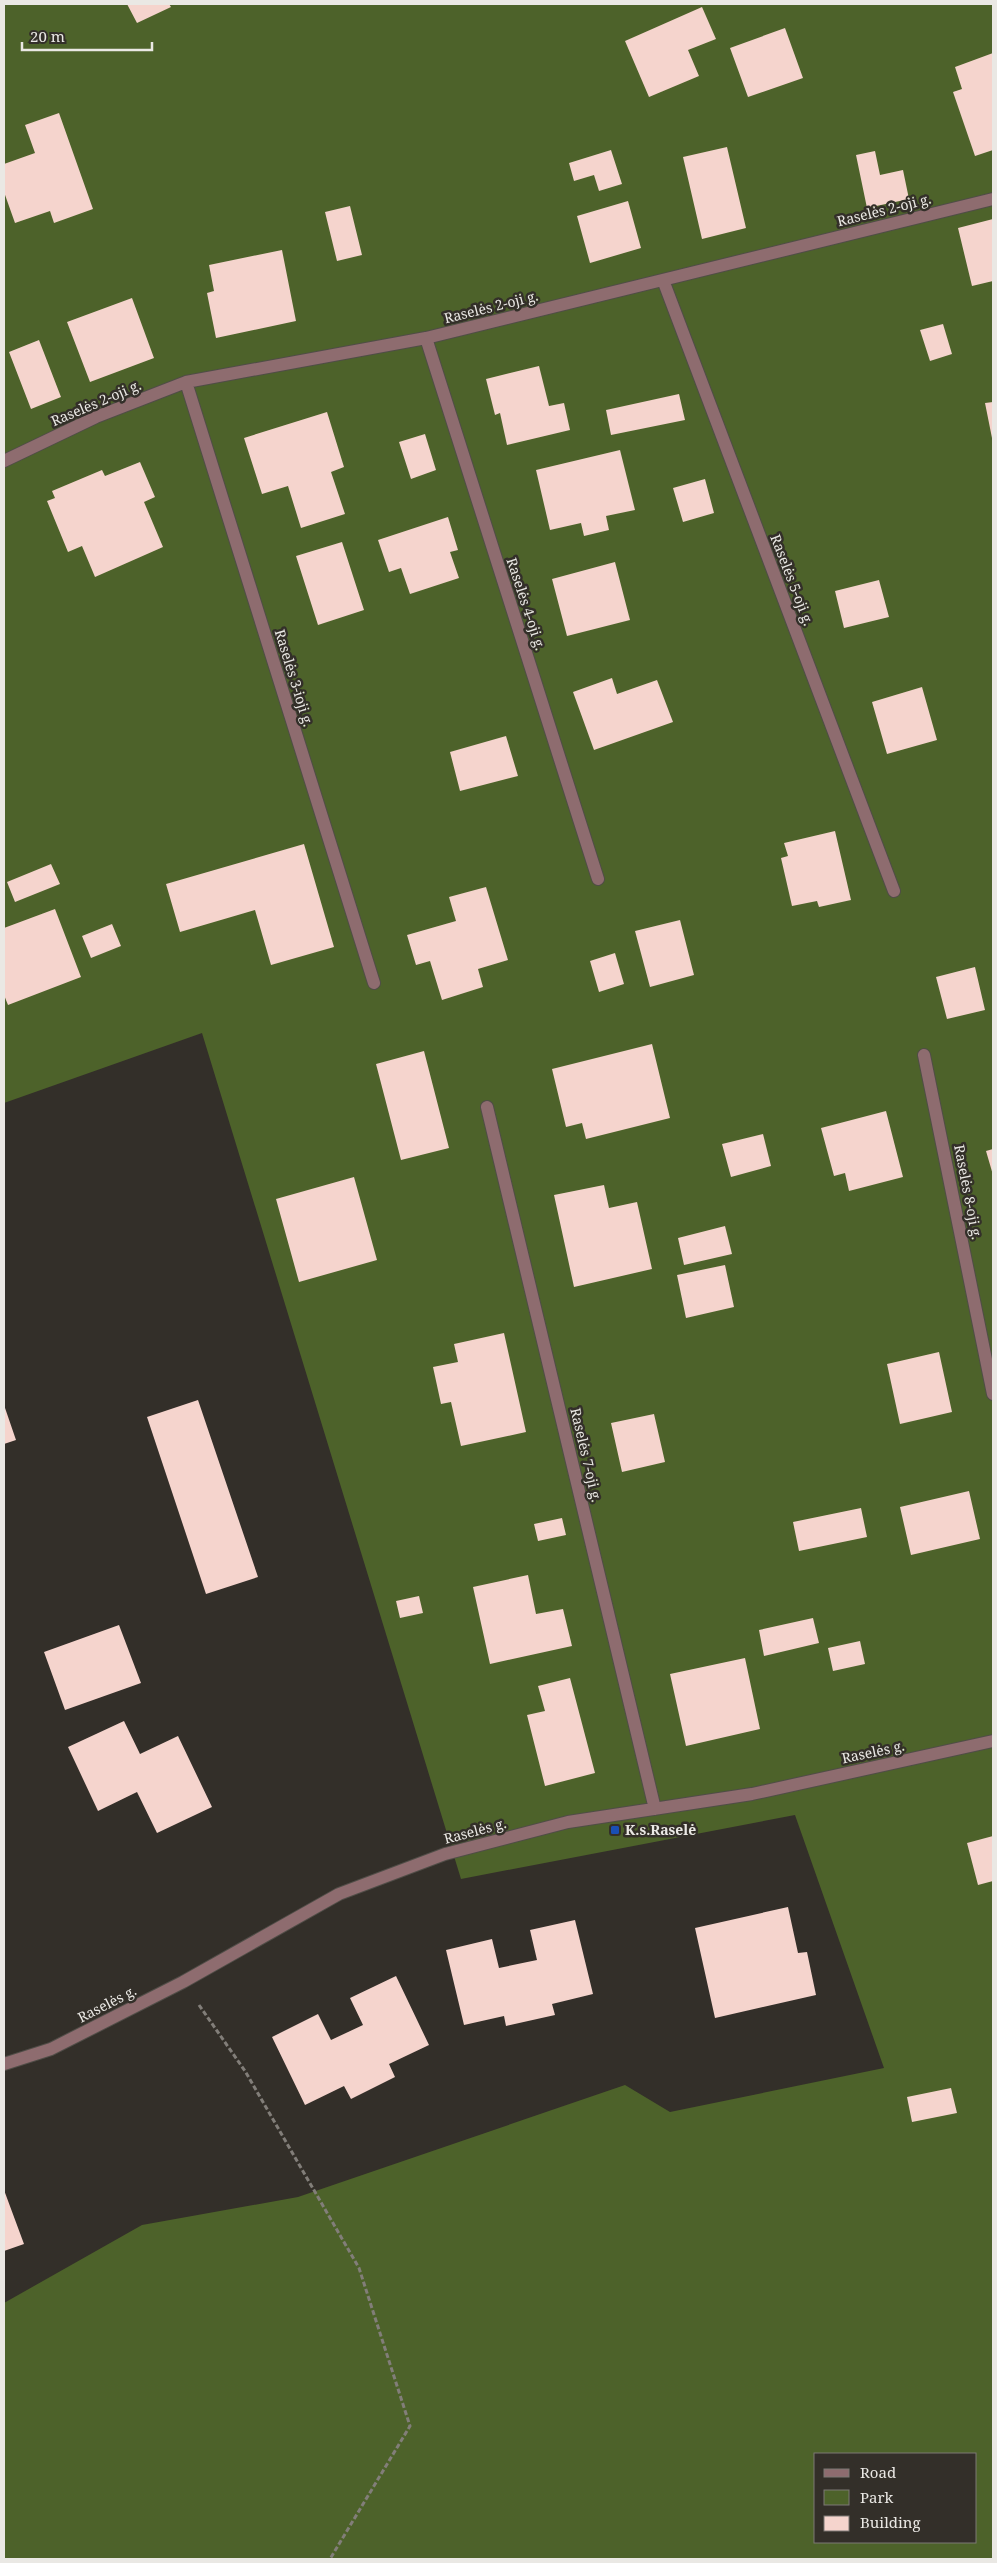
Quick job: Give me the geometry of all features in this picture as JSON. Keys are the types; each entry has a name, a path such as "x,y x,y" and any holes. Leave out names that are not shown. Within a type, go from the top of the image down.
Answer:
{"street":[{"name":"Raselės 2-oji g.","path":"4,461 96,417 186,382 426,338 993,199"},
{"name":"Raselės 5-oji g.","path":"663,280 894,891"},
{"name":"Raselės 4-oji g.","path":"426,338 598,879"},
{"name":"Raselės 3-ioji g.","path":"186,382 374,983"},
{"name":"Raselės 8-oji g.","path":"924,1055 993,1394"},
{"name":"Raselės 7-oji g.","path":"487,1107 655,1809"},
{"name":"Raselės g.","path":"4,2064 51,2049 182,1982 339,1894 436,1857 568,1822 752,1794 993,1741"}],"path":[{"path":"182,1982 245,2071 359,2268 410,2426 330,2559"}],"green space":[{"path":"4,4 993,4 993,2559 4,2559 4,2303 142,2225 298,2197 625,2085 670,2112 884,2068 795,1815 461,1879 202,1033 4,1103"}],"building":[{"path":"127,4 169,4 171,7 137,23"},
{"path":"702,7 716,39 688,50 699,76 649,97 625,41"},
{"path":"785,28 803,78 748,97 730,48"},
{"path":"993,53 993,150 975,156 953,92 962,89 955,67"},
{"path":"59,113 93,209 54,223 50,211 15,223 4,192 4,164 35,153 25,125"},
{"path":"727,147 746,228 702,239 683,157"},
{"path":"611,150 622,184 599,191 594,175 574,181 569,163"},
{"path":"875,151 880,175 903,170 909,199 867,208 856,155"},
{"path":"628,201 641,248 590,263 577,216"},
{"path":"350,206 362,255 337,261 325,212"},
{"path":"993,219 993,281 972,286 958,228"},
{"path":"282,250 296,321 216,338 207,293 214,291 209,265"},
{"path":"132,298 154,358 90,382 67,322"},
{"path":"943,324 952,354 930,361 920,330"},
{"path":"39,340 61,397 31,409 9,352"},
{"path":"539,366 549,406 564,403 570,430 507,445 500,413 495,415 486,379"},
{"path":"679,394 685,420 611,435 606,410"},
{"path":"993,402 993,438 992,438 985,403"},
{"path":"327,412 344,467 331,472 345,514 301,528 288,486 262,494 244,438"},
{"path":"425,434 436,470 411,479 399,442"},
{"path":"620,450 635,510 606,516 609,530 584,536 581,523 550,530 536,470"},
{"path":"140,462 155,497 144,502 163,547 95,577 82,546 68,552 47,501 55,498 52,491 102,470 105,476"},
{"path":"705,479 714,513 683,522 673,488"},
{"path":"448,517 458,550 450,552 459,578 410,594 401,568 389,572 378,540"},
{"path":"342,542 364,610 318,625 296,556"},
{"path":"615,562 630,620 567,636 552,579"},
{"path":"879,580 889,617 844,628 835,591"},
{"path":"612,678 617,694 657,680 673,722 594,750 573,692"},
{"path":"922,687 937,740 887,754 872,702"},
{"path":"506,736 518,776 460,791 450,752"},
{"path":"835,831 851,900 819,907 817,901 792,906 781,858 788,856 784,843"},
{"path":"304,844 334,947 271,965 255,910 180,932 166,884"},
{"path":"51,864 60,884 15,902 7,882"},
{"path":"486,887 508,960 478,969 483,987 442,1000 430,961 416,965 407,935 456,921 449,897"},
{"path":"55,909 81,977 8,1005 4,995 4,928"},
{"path":"680,920 694,975 650,987 635,931"},
{"path":"112,924 121,946 91,958 82,936"},
{"path":"615,953 624,984 599,992 590,961"},
{"path":"975,967 985,1010 947,1019 936,977"},
{"path":"652,1044 670,1118 586,1139 582,1123 566,1127 552,1069"},
{"path":"424,1051 449,1148 401,1160 376,1064"},
{"path":"886,1111 903,1177 849,1191 845,1173 834,1176 821,1128"},
{"path":"763,1134 771,1166 731,1177 722,1144"},
{"path":"993,1149 993,1175 986,1151"},
{"path":"354,1177 377,1260 299,1282 276,1199"},
{"path":"604,1185 609,1208 637,1202 652,1269 574,1287 554,1195"},
{"path":"725,1226 732,1254 684,1265 678,1238"},
{"path":"725,1265 734,1307 686,1318 677,1275"},
{"path":"504,1333 526,1432 461,1446 451,1402 441,1404 433,1367 458,1362 454,1344"},
{"path":"939,1352 952,1412 900,1424 887,1364"},
{"path":"198,1400 258,1577 206,1594 147,1417"},
{"path":"4,1405 16,1440 4,1444"},
{"path":"654,1414 665,1462 622,1472 611,1423"},
{"path":"969,1491 980,1539 911,1555 900,1507"},
{"path":"861,1508 867,1537 799,1551 793,1522"},
{"path":"562,1518 566,1535 538,1541 534,1524"},
{"path":"528,1575 536,1614 563,1609 572,1646 490,1664 473,1587"},
{"path":"419,1596 423,1613 400,1618 396,1601"},
{"path":"813,1618 819,1643 764,1656 759,1630"},
{"path":"119,1625 141,1683 65,1710 44,1652"},
{"path":"860,1641 865,1664 833,1671 828,1648"},
{"path":"745,1658 760,1729 686,1746 670,1674"},
{"path":"570,1678 595,1773 545,1786 527,1715 545,1711 538,1686"},
{"path":"124,1721 140,1754 178,1736 212,1807 157,1833 137,1792 98,1811 68,1747"},
{"path":"993,1836 993,1881 978,1885 967,1843"},
{"path":"788,1907 798,1953 807,1952 816,1995 715,2018 695,1928"},
{"path":"575,1920 593,1994 552,2004 555,2015 506,2026 504,2016 464,2025 446,1950 492,1939 499,1968 537,1960 530,1930"},
{"path":"396,1976 429,2045 389,2064 395,2077 351,2099 344,2086 305,2105 272,2037 318,2014 331,2040 363,2025 350,1998"},
{"path":"951,2088 957,2113 912,2122 907,2097"},
{"path":"4,2190 24,2244 4,2251"}],"place":[{"name":"K.s.Raselė","path":"615,1830"}]}
